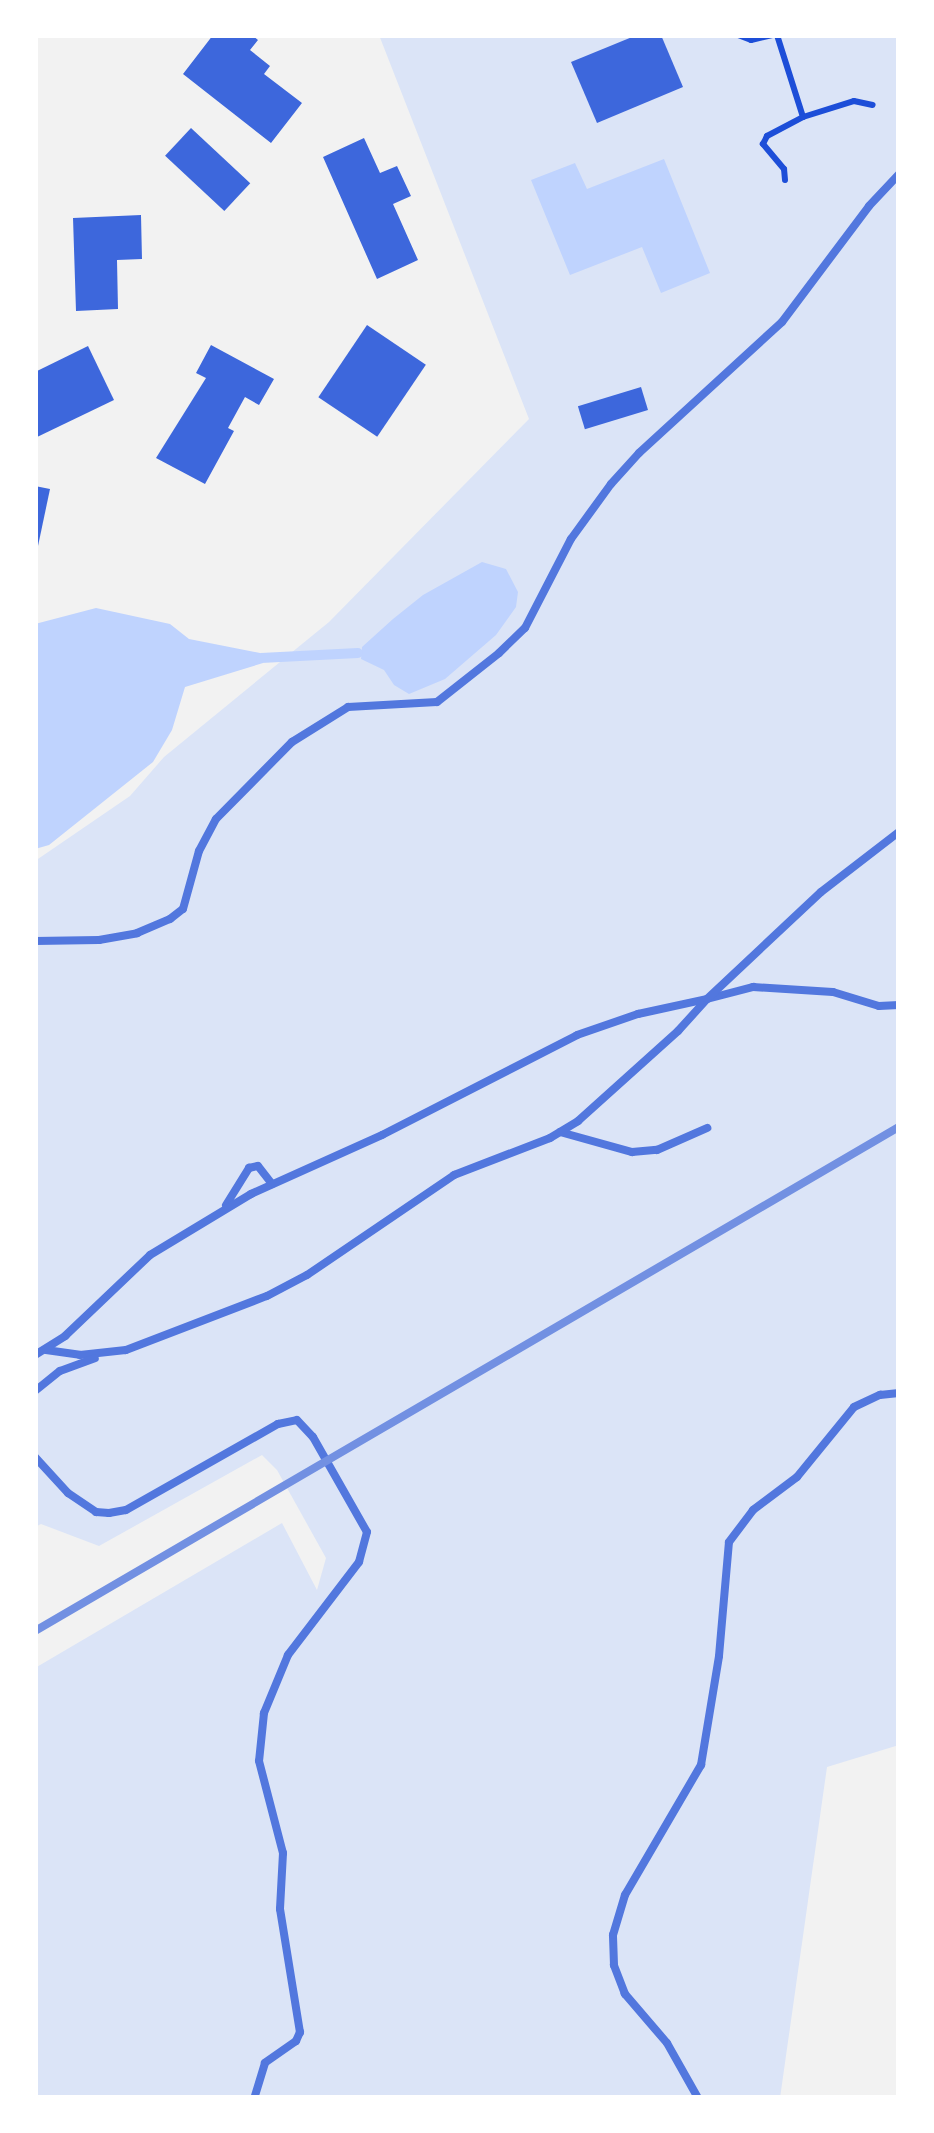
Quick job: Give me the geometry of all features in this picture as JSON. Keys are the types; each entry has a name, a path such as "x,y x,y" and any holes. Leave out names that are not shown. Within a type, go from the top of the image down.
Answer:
{"lane":[{"path":"35,942 99,940 137,933 170,920 183,909 199,851 216,819 292,742 348,707 438,702 499,654 525,628 571,539 611,484 638,453 782,322 899,174"},
{"path":"35,1391 60,1370 173,1335 268,1296 340,1256 454,1175 560,1132 596,1108 821,892 899,832"},
{"path":"39,1353 65,1336 150,1255 224,1209 382,1135 577,1035 638,1014 753,988 833,992 879,1006 899,1004"},
{"path":"560,1132 600,1147 632,1152 657,1150 707,1128"},
{"path":"224,1209 250,1168 258,1166 272,1184"},
{"path":"39,1353 109,1353"},
{"path":"698,2098 666,2043 625,1994 614,1965 613,1935 625,1896 700,1765 718,1656 730,1542 753,1510 787,1488 854,1407 880,1395 899,1393"},
{"path":"35,1457 68,1493 96,1512 110,1513 126,1510 291,1419 308,1428 364,1523 365,1550 288,1655 264,1714 259,1760 283,1853 280,1909 298,2012 296,2041 266,2063 254,2098"}],"path":[{"path":"738,35 750,40 775,35 803,117"},
{"path":"786,180 784,169 763,144 776,129 854,101 873,105"}],"shaded area":[{"path":"379,35 899,35 899,1745 827,1767 780,2098 35,2098 35,1668 282,1523 317,1590 326,1558 277,1470 262,1455 99,1546 41,1524 35,1527 35,861 130,796 164,757 329,622 529,419"}],"water":[{"path":"664,159 710,273 661,293 642,247 570,275 531,180 575,163 587,189"},
{"path":"482,562 506,569 518,592 516,607 496,635 445,679 409,694 394,685 384,670 361,659 362,647 393,619 423,595"},
{"path":"96,608 170,624 189,639 260,653 263,663 185,687 172,730 153,762 49,845 35,849 35,624"}],"building":[{"path":"213,35 252,35 258,40 250,50 270,66 264,74 302,103 271,143 183,74"},
{"path":"637,35 661,35 683,87 597,123 571,62"},
{"path":"191,128 250,183 224,211 165,156"},
{"path":"364,138 380,173 397,166 411,196 393,204 418,260 377,279 323,157"},
{"path":"141,215 142,259 117,260 118,309 76,311 73,218"},
{"path":"367,325 426,365 377,437 318,397"},
{"path":"211,345 274,379 259,405 245,397 228,428 234,431 205,484 156,458 206,378 196,373"},
{"path":"88,346 114,400 35,438 35,372"},
{"path":"641,387 648,410 585,429 578,406"},
{"path":"35,486 50,489 38,546 35,546"}],"waterway":[{"path":"261,658 358,653"}],"railway":[{"path":"35,1631 899,1127"}]}
